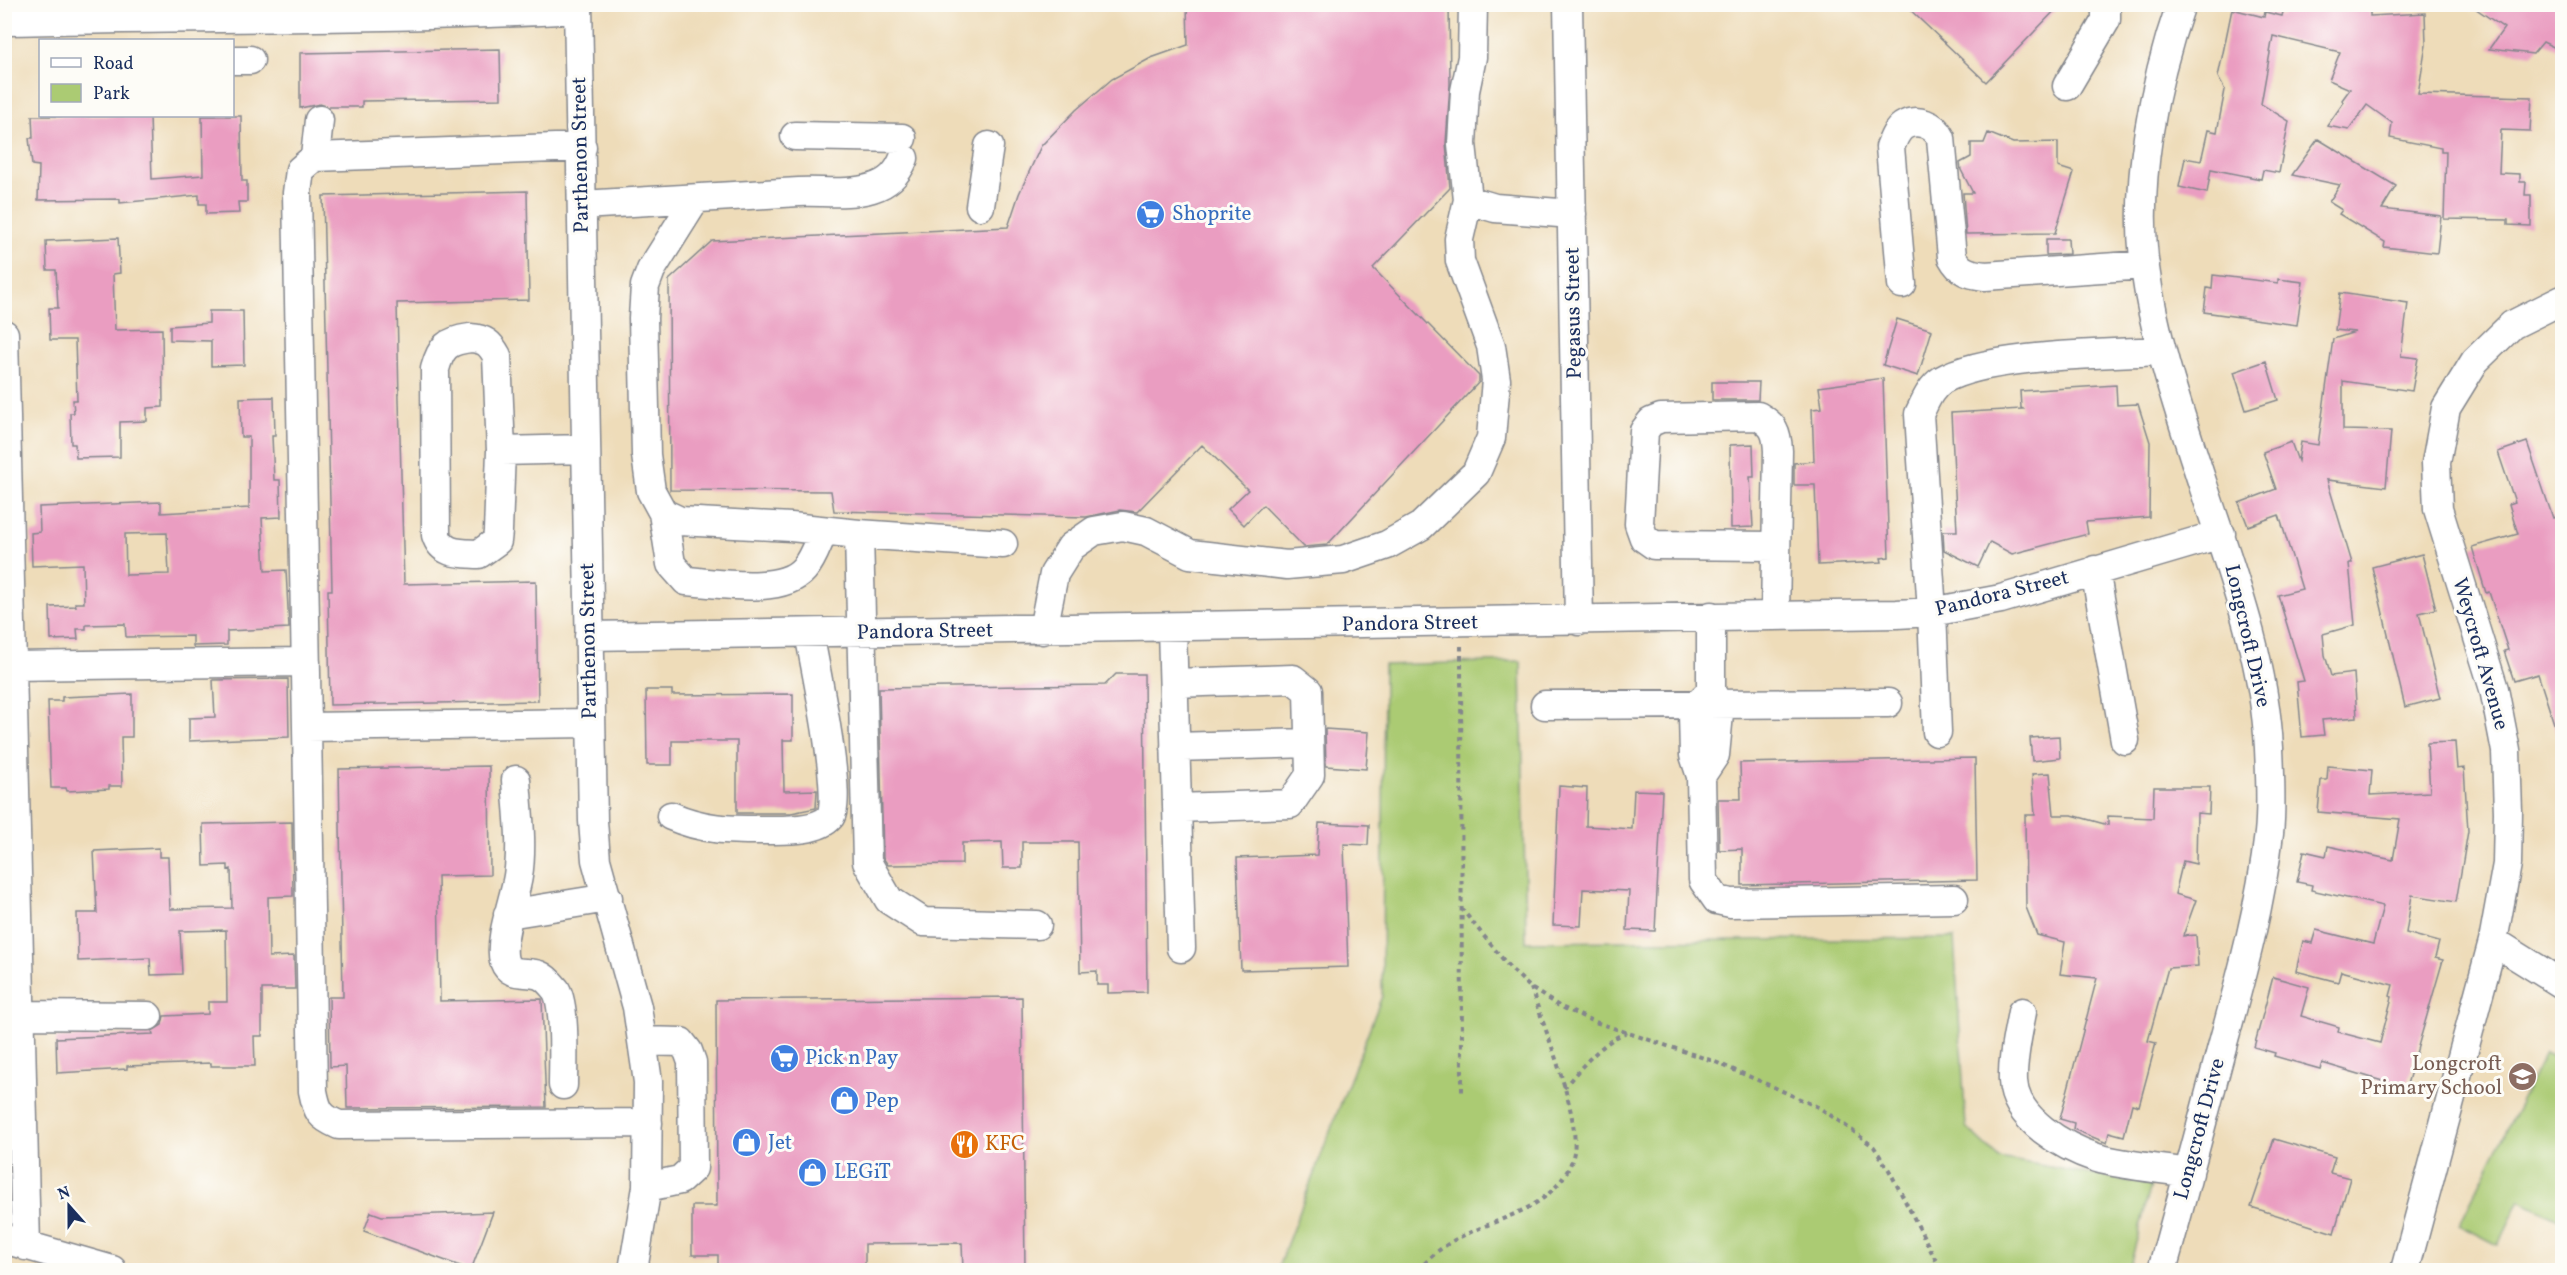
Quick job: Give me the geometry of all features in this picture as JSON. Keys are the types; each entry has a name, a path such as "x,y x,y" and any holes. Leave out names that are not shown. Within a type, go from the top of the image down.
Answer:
{"street":[{"path":"1043,630 1054,574 1071,547 1094,531 1123,525 1146,531 1190,554 1220,558 1287,565 1343,560 1387,545 1421,526 1476,473 1491,438 1496,381 1491,346 1460,261 1460,239 1468,200 1462,144 1466,91 1472,57 1473,4"},
{"name":"Pegasus Street","path":"1568,4 1579,621"},
{"path":"2067,86 2106,20 2106,4"},
{"name":"Longcroft Drive","path":"2166,1270 2189,1173 2253,932 2270,830 2269,748 2262,684 2222,534 2205,490 2161,351 2145,266 2142,221 2147,146 2156,89 2181,4"},
{"path":"4,21 135,20 224,29 355,10 578,7"},
{"name":"Parthenon Street","path":"578,7 590,723 596,860 637,1007 648,1082 647,1187 633,1270"},
{"path":"315,157 319,120"},
{"path":"1902,284 1890,147 1896,134 1904,125 1917,123 1930,124 1937,129 1941,138 1952,257 1959,268 1969,274 1985,276 2145,266"},
{"path":"582,205 805,192 853,192 873,188 889,181 899,170 903,148 795,136"},
{"path":"980,206 989,146"},
{"path":"582,147 315,157 300,170 297,193 313,1091 316,1106 324,1119 339,1125 648,1123"},
{"path":"695,200 651,270 645,286 643,318 646,455 651,491 663,513 671,564 686,581 771,585 791,580 810,561 823,532"},
{"path":"1468,200 1495,208 1572,214"},
{"name":"Weycroft Avenue","path":"2405,1270 2493,941 2507,864 2506,752 2494,689 2438,509 2436,463 2446,408 2475,361 2512,325 2562,300"},
{"path":"4,334 20,1015 15,1242 112,1270"},
{"path":"483,339 490,344 497,356 501,451 496,541 479,554 445,550 439,544 436,535 435,369 439,355 453,340 483,339"},
{"path":"1937,732 1919,414 1929,393 1940,381 1974,369 2013,362 2161,351"},
{"path":"1775,546 1672,547 1654,545 1644,538 1639,524 1644,431 1651,422 1661,418 1758,416 1769,422 1776,430 1778,441 1775,615"},
{"path":"501,451 586,449"},
{"path":"663,513 680,521 791,527 823,532 1003,544"},
{"path":"859,534 867,862 889,900 923,922 1037,926"},
{"name":"Pandora Street","path":"589,636 1579,621 1932,612 2001,599 2222,534"},
{"path":"2095,570 2125,740"},
{"path":"1711,616 1709,700 1715,756 1701,776 1703,880 1717,900 1731,903 1954,899"},
{"path":"1172,628 1181,948"},
{"path":"671,816 693,826 715,830 798,828 820,825 830,817 835,800 830,754 809,633"},
{"path":"12,666 306,662"},
{"path":"1174,684 1293,680 1308,691 1310,775 1290,804 1177,808"},
{"path":"1545,705 1709,700 1888,703"},
{"path":"307,727 590,723"},
{"path":"1175,747 1309,743"},
{"path":"516,780 520,849 518,877 508,914 505,963 509,969 517,973 540,975 555,990 561,1001 563,1085"},
{"path":"508,914 608,898"},
{"path":"2493,941 2562,984"},
{"path":"2022,1012 2013,1082 2018,1102 2034,1124 2053,1137 2097,1158 2189,1173"},
{"path":"20,1015 148,1016"},
{"path":"642,1041 681,1042 692,1062 693,1168 680,1179 647,1187"}],"path":[{"path":"1461,623 1462,1092"},
{"path":"1461,908 1510,968 1531,988 1559,1006 1595,1022 1713,1061 1820,1107 1853,1131 1874,1147 1889,1170 1941,1270"},
{"path":"1418,1270 1438,1251 1452,1242 1530,1206 1548,1194 1567,1174 1574,1152 1571,1113 1531,988"},
{"path":"1564,1089 1578,1070 1617,1036 1628,1032"}],"green space":[{"path":"1521,661 1526,942 1954,938 1966,1127 1999,1158 2151,1185 2129,1270 1277,1270 1382,996 1384,665"},
{"path":"2545,1053 2562,1061 2562,1221 2520,1200 2498,1245 2459,1225"}],"building":[{"path":"1187,4 1449,4 1450,84 1446,143 1450,188 1373,268 1479,376 1479,382 1327,545 1304,547 1263,505 1244,525 1228,509 1248,490 1202,445 1137,512 1120,510 1086,517 834,511 831,491 670,490 669,280 712,241 1008,227 1019,194 1041,146 1076,110 1112,79 1151,58 1188,45"},
{"path":"1904,4 2061,4 1986,82"},
{"path":"2285,4 2323,4 2322,8 2370,6 2370,16 2425,13 2426,45 2418,94 2532,97 2530,131 2501,130 2499,173 2520,174 2520,182 2526,182 2525,195 2531,195 2531,226 2508,225 2508,220 2444,219 2446,152 2441,152 2441,148 2390,138 2392,123 2367,105 2349,130 2327,126 2350,89 2329,80 2340,52 2273,36 2261,104 2289,121 2279,173 2263,170 2261,179 2211,169 2207,193 2179,187 2185,158 2201,161 2208,130 2217,132 2225,90 2218,77 2232,9 2264,17 2265,12 2282,16"},
{"path":"2469,4 2562,4 2562,51 2543,42 2533,54 2489,49 2504,28"},
{"path":"500,49 501,99 362,101 362,107 329,107 320,104 300,108 300,53"},
{"path":"32,116 150,117 152,179 203,175 202,117 241,116 242,181 247,181 247,202 238,202 239,213 206,214 206,204 199,204 199,195 120,203 120,199 38,200 39,166 32,165 29,138 33,138"},
{"path":"1988,133 2013,143 2058,142 2058,167 2074,172 2055,233 1966,234 1963,193 1973,193 1961,170 1960,163 1971,157 1971,143 1984,143"},
{"path":"2318,139 2396,186 2382,209 2441,216 2437,253 2384,247 2385,242 2339,214 2342,210 2329,202 2340,185 2292,175"},
{"path":"527,191 529,300 397,303 399,400 404,584 536,581 538,701 330,705 328,590 332,590 323,196"},
{"path":"118,238 120,273 113,274 115,330 162,329 163,407 147,408 147,421 120,422 120,457 76,458 75,444 71,444 70,413 74,413 73,400 77,400 75,340 50,340 49,308 58,308 56,270 47,270 46,241"},
{"path":"2046,239 2068,239 2069,254 2046,255"},
{"path":"2213,275 2278,283 2278,279 2303,282 2297,325 2204,312 2207,288 2212,289"},
{"path":"2340,293 2408,303 2401,356 2418,358 2412,391 2343,381 2343,430 2391,431 2386,487 2327,480 2352,563 2349,563 2355,625 2323,634 2325,655 2331,676 2354,673 2357,717 2322,720 2324,735 2302,737 2297,682 2304,681 2278,595 2302,589 2279,515 2248,526 2239,503 2276,489 2263,452 2291,442 2298,461 2301,442 2318,445 2333,339 2355,332 2335,330"},
{"path":"209,311 243,311 244,365 211,366 211,341 170,340 170,326 209,323"},
{"path":"1897,319 1932,330 1918,376 1883,365"},
{"path":"2266,361 2278,400 2246,410 2234,372"},
{"path":"1883,378 1889,557 1881,558 1882,562 1818,565 1815,485 1794,485 1794,463 1814,461 1812,409 1822,408 1819,387"},
{"path":"1712,382 1759,382 1758,400 1712,400"},
{"path":"2116,385 2117,405 2138,404 2150,442 2149,517 2086,522 2088,534 2012,554 1990,542 1978,567 1944,550 1943,531 1957,531 1951,413 2023,409 2021,408 2020,391"},
{"path":"274,397 275,436 272,436 274,480 280,480 281,517 262,518 265,571 286,570 289,628 227,631 227,645 193,646 193,636 126,637 125,624 86,625 86,629 77,629 78,639 51,640 50,607 76,606 75,603 84,603 83,564 32,566 31,533 40,532 39,507 161,502 161,513 249,508 249,437 241,437 240,398","holes":["167,533 169,574 126,575 125,534"]},
{"path":"2527,442 2553,518 2562,515 2562,736 2558,736 2538,674 2514,681 2504,651 2508,650 2489,592 2486,593 2472,547 2518,534 2509,504 2515,502 2498,452"},
{"path":"1753,444 1754,477 1750,477 1753,527 1731,528 1730,445"},
{"path":"2422,554 2436,609 2419,613 2440,698 2405,707 2372,567"},
{"path":"1116,674 1144,674 1147,992 1108,993 1108,985 1097,985 1097,971 1080,972 1078,842 1022,842 1022,868 1003,868 1002,842 962,843 962,864 888,865 883,858 879,688 1105,685"},
{"path":"288,679 289,737 189,741 189,718 215,717 213,680"},
{"path":"646,690 672,690 672,695 793,694 793,740 783,740 784,791 817,790 816,808 791,813 737,813 737,741 672,741 672,765 647,765"},
{"path":"132,694 132,737 121,737 122,786 109,786 109,789 67,791 66,788 51,788 48,701 62,701 62,697"},
{"path":"1325,729 1369,732 1366,769 1326,766"},
{"path":"2059,736 2060,758 2032,761 2030,738"},
{"path":"2455,742 2457,769 2464,768 2468,831 2456,902 2412,895 2406,933 2439,942 2435,958 2443,960 2406,1088 2322,1063 2320,1069 2274,1056 2275,1053 2254,1047 2273,977 2309,987 2301,1016 2339,1027 2338,1032 2380,1043 2393,985 2341,971 2338,982 2296,971 2303,941 2312,943 2316,930 2373,944 2383,906 2311,890 2312,885 2297,882 2304,851 2326,856 2328,846 2393,860 2400,819 2318,812 2321,780 2327,780 2328,766 2372,770 2370,795 2430,792 2427,743"},
{"path":"1975,758 1977,880 1742,885 1742,849 1719,850 1718,799 1741,799 1740,763"},
{"path":"489,766 490,875 438,876 440,1001 542,999 546,1107 347,1108 346,1066 330,1067 329,997 343,997 339,769"},
{"path":"2050,773 2054,815 2072,815 2108,825 2108,816 2153,818 2154,787 2210,787 2209,814 2197,813 2196,864 2183,861 2175,894 2196,900 2183,936 2196,935 2198,966 2168,968 2148,1041 2156,1043 2139,1106 2132,1104 2124,1136 2109,1132 2107,1143 2073,1129 2074,1123 2060,1119 2097,978 2060,974 2065,942 2037,935 2026,907 2025,815 2035,815 2032,774"},
{"path":"1559,786 1587,788 1586,826 1632,829 1634,790 1662,791 1655,931 1627,930 1629,891 1583,889 1581,926 1553,925"},
{"path":"292,822 293,896 268,897 269,957 294,956 295,989 262,989 262,1036 254,1036 255,1066 211,1066 211,1063 127,1066 127,1069 57,1073 56,1038 153,1034 152,1031 162,1025 164,1016 208,1014 208,1002 227,1002 226,930 180,931 182,974 151,975 150,958 78,961 77,913 97,913 94,851 159,848 159,857 168,857 170,909 232,908 231,869 228,870 228,865 204,866 203,824"},
{"path":"1319,823 1369,825 1368,845 1344,844 1348,967 1241,970 1237,858 1317,855"},
{"path":"1022,997 1025,1270 963,1270 962,1243 865,1244 865,1270 718,1270 718,1255 692,1255 692,1206 717,1206 716,1000"},
{"path":"2274,1139 2335,1157 2330,1173 2350,1178 2334,1233 2251,1207"},
{"path":"371,1212 382,1216 493,1212 471,1270 364,1231"}],"place":[{"name":"Shoprite","path":"1151,214"},
{"name":"Pick n Pay","path":"784,1058"},
{"name":"Longcroft Primary School","path":"2523,1076"},
{"name":"Pep","path":"844,1101"},
{"name":"Jet","path":"747,1143"},
{"name":"KFC","path":"964,1144"},
{"name":"LEGiT","path":"813,1172"}]}
